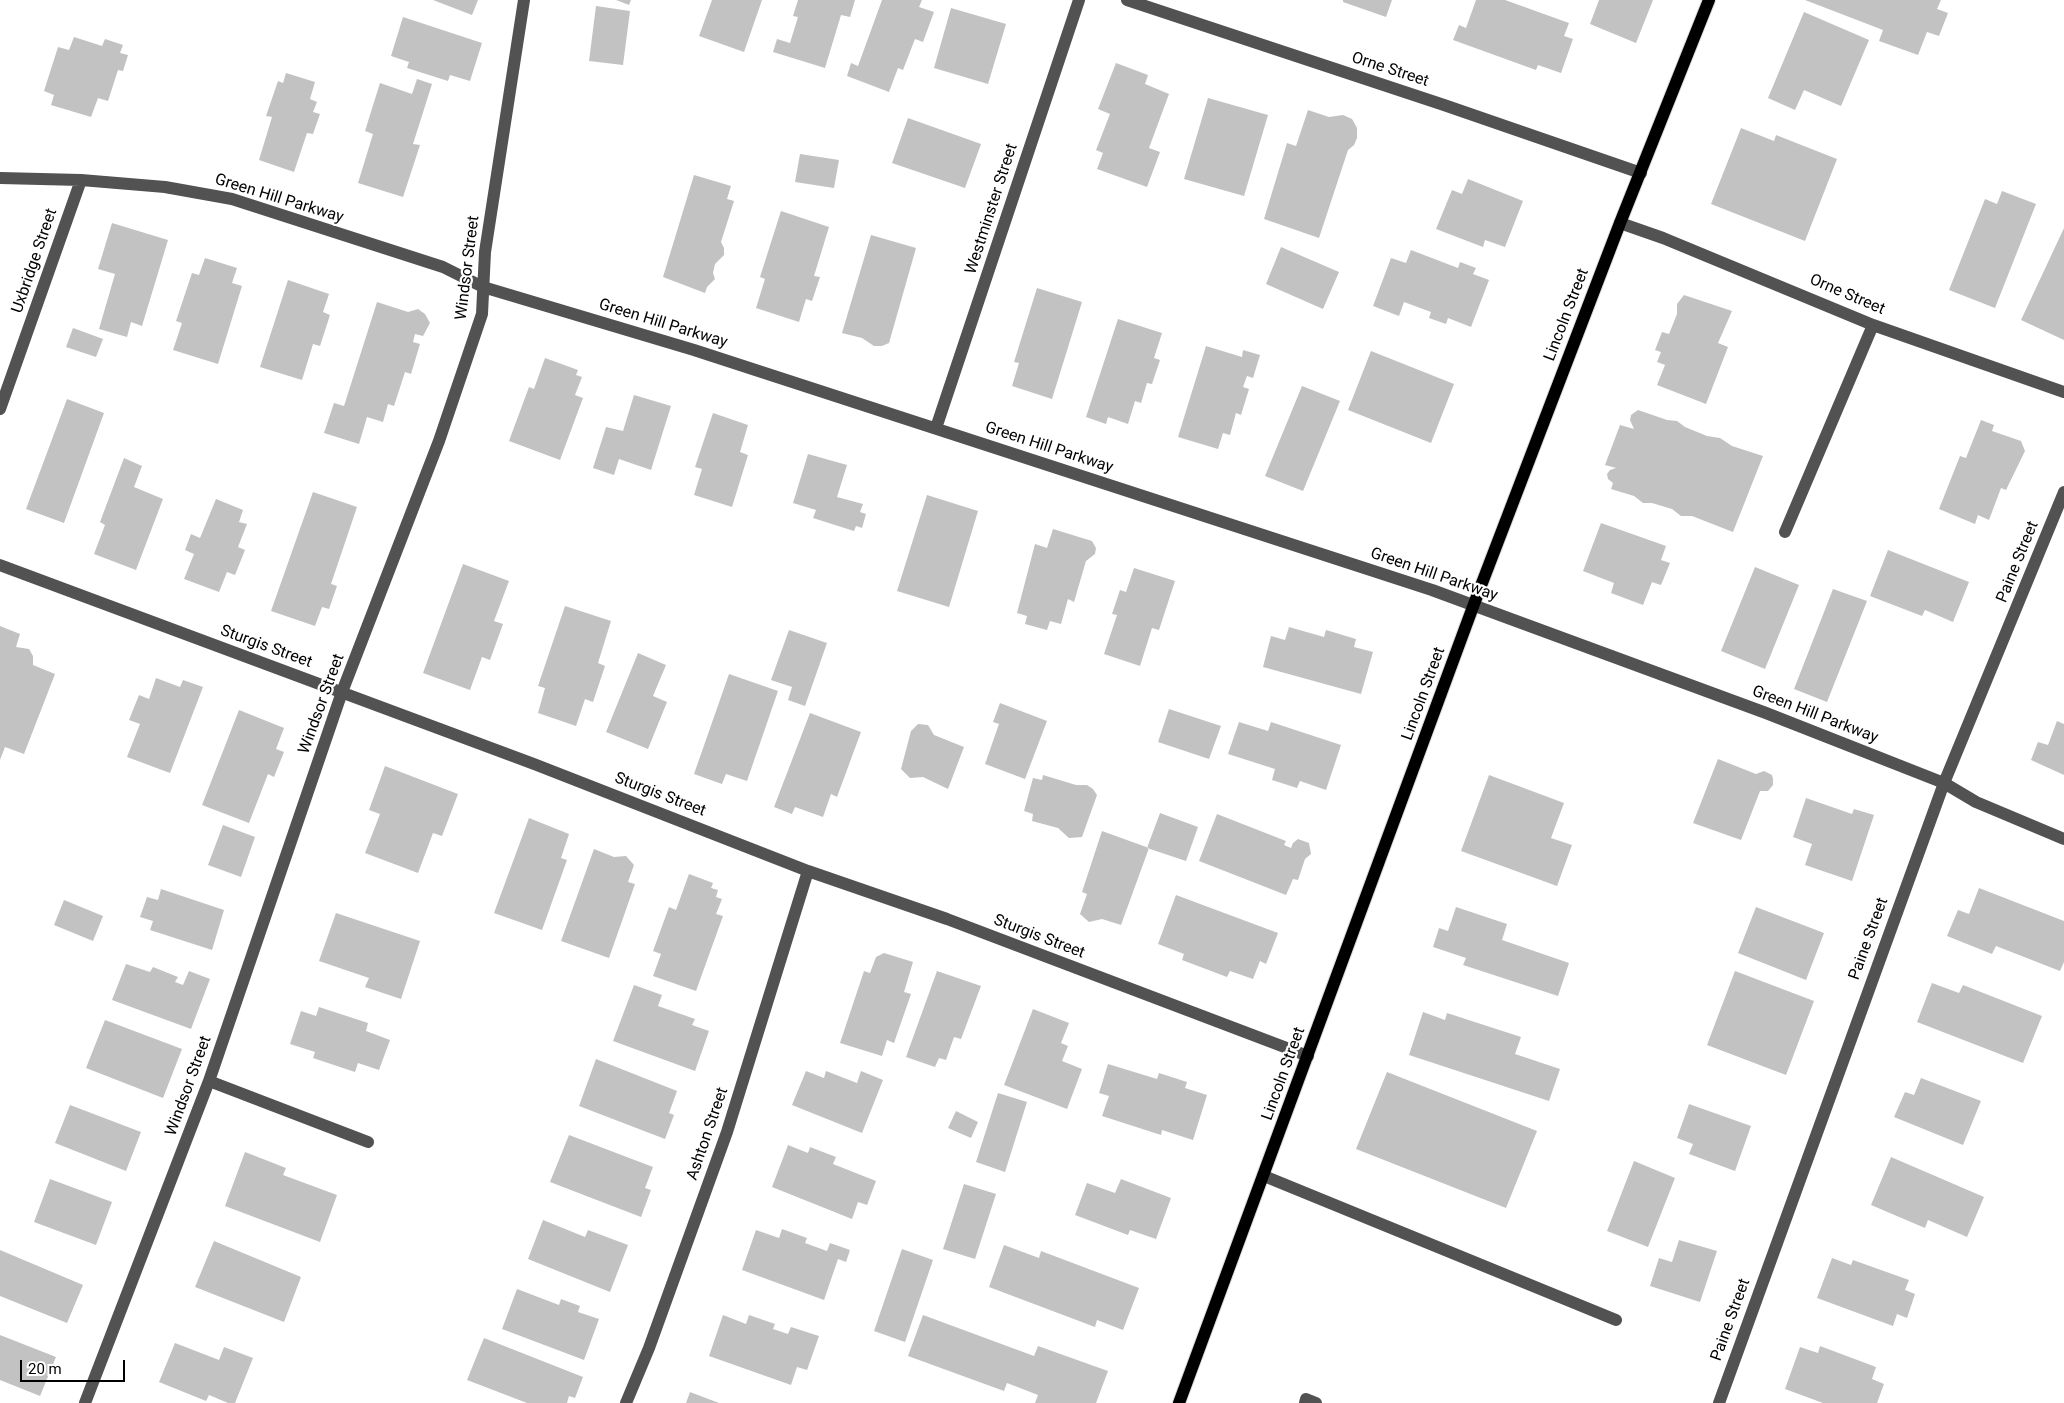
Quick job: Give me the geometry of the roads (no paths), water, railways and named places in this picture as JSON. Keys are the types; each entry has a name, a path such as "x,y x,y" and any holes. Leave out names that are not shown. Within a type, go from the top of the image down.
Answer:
{"main road":[{"name":"Lincoln Street","path":"1178,1403 1264,1176 1474,604 1620,223 1709,0"}],"street":[{"name":"Windsor Street","path":"85,1403 209,1081 342,692 439,441 482,314 485,252 524,0"},
{"name":"Westminster Street","path":"936,428 1079,0"},
{"name":"Orne Street","path":"1127,0 1444,105 1641,173"},
{"name":"Green Hill Parkway","path":"0,178 80,180 165,187 232,199 442,268 482,287 694,350 1474,604 1766,713 1944,783 1976,802 2064,839"},
{"name":"Uxbridge Street","path":"0,408 80,180"},
{"name":"Orne Street","path":"1620,223 1663,238 1873,325 2064,392"},
{"path":"1785,532 1873,325"},
{"name":"Paine Street","path":"1719,1403 1944,783 2064,492"},
{"name":"Sturgis Street","path":"0,565 182,635 342,692 808,871 946,919 1308,1056"},
{"name":"Ashton Street","path":"626,1403 649,1348 727,1132 808,871"},
{"path":"209,1081 368,1142"},
{"path":"1264,1176 1616,1320"},
{"path":"1305,1403 1306,1399 1316,1403"}]}
